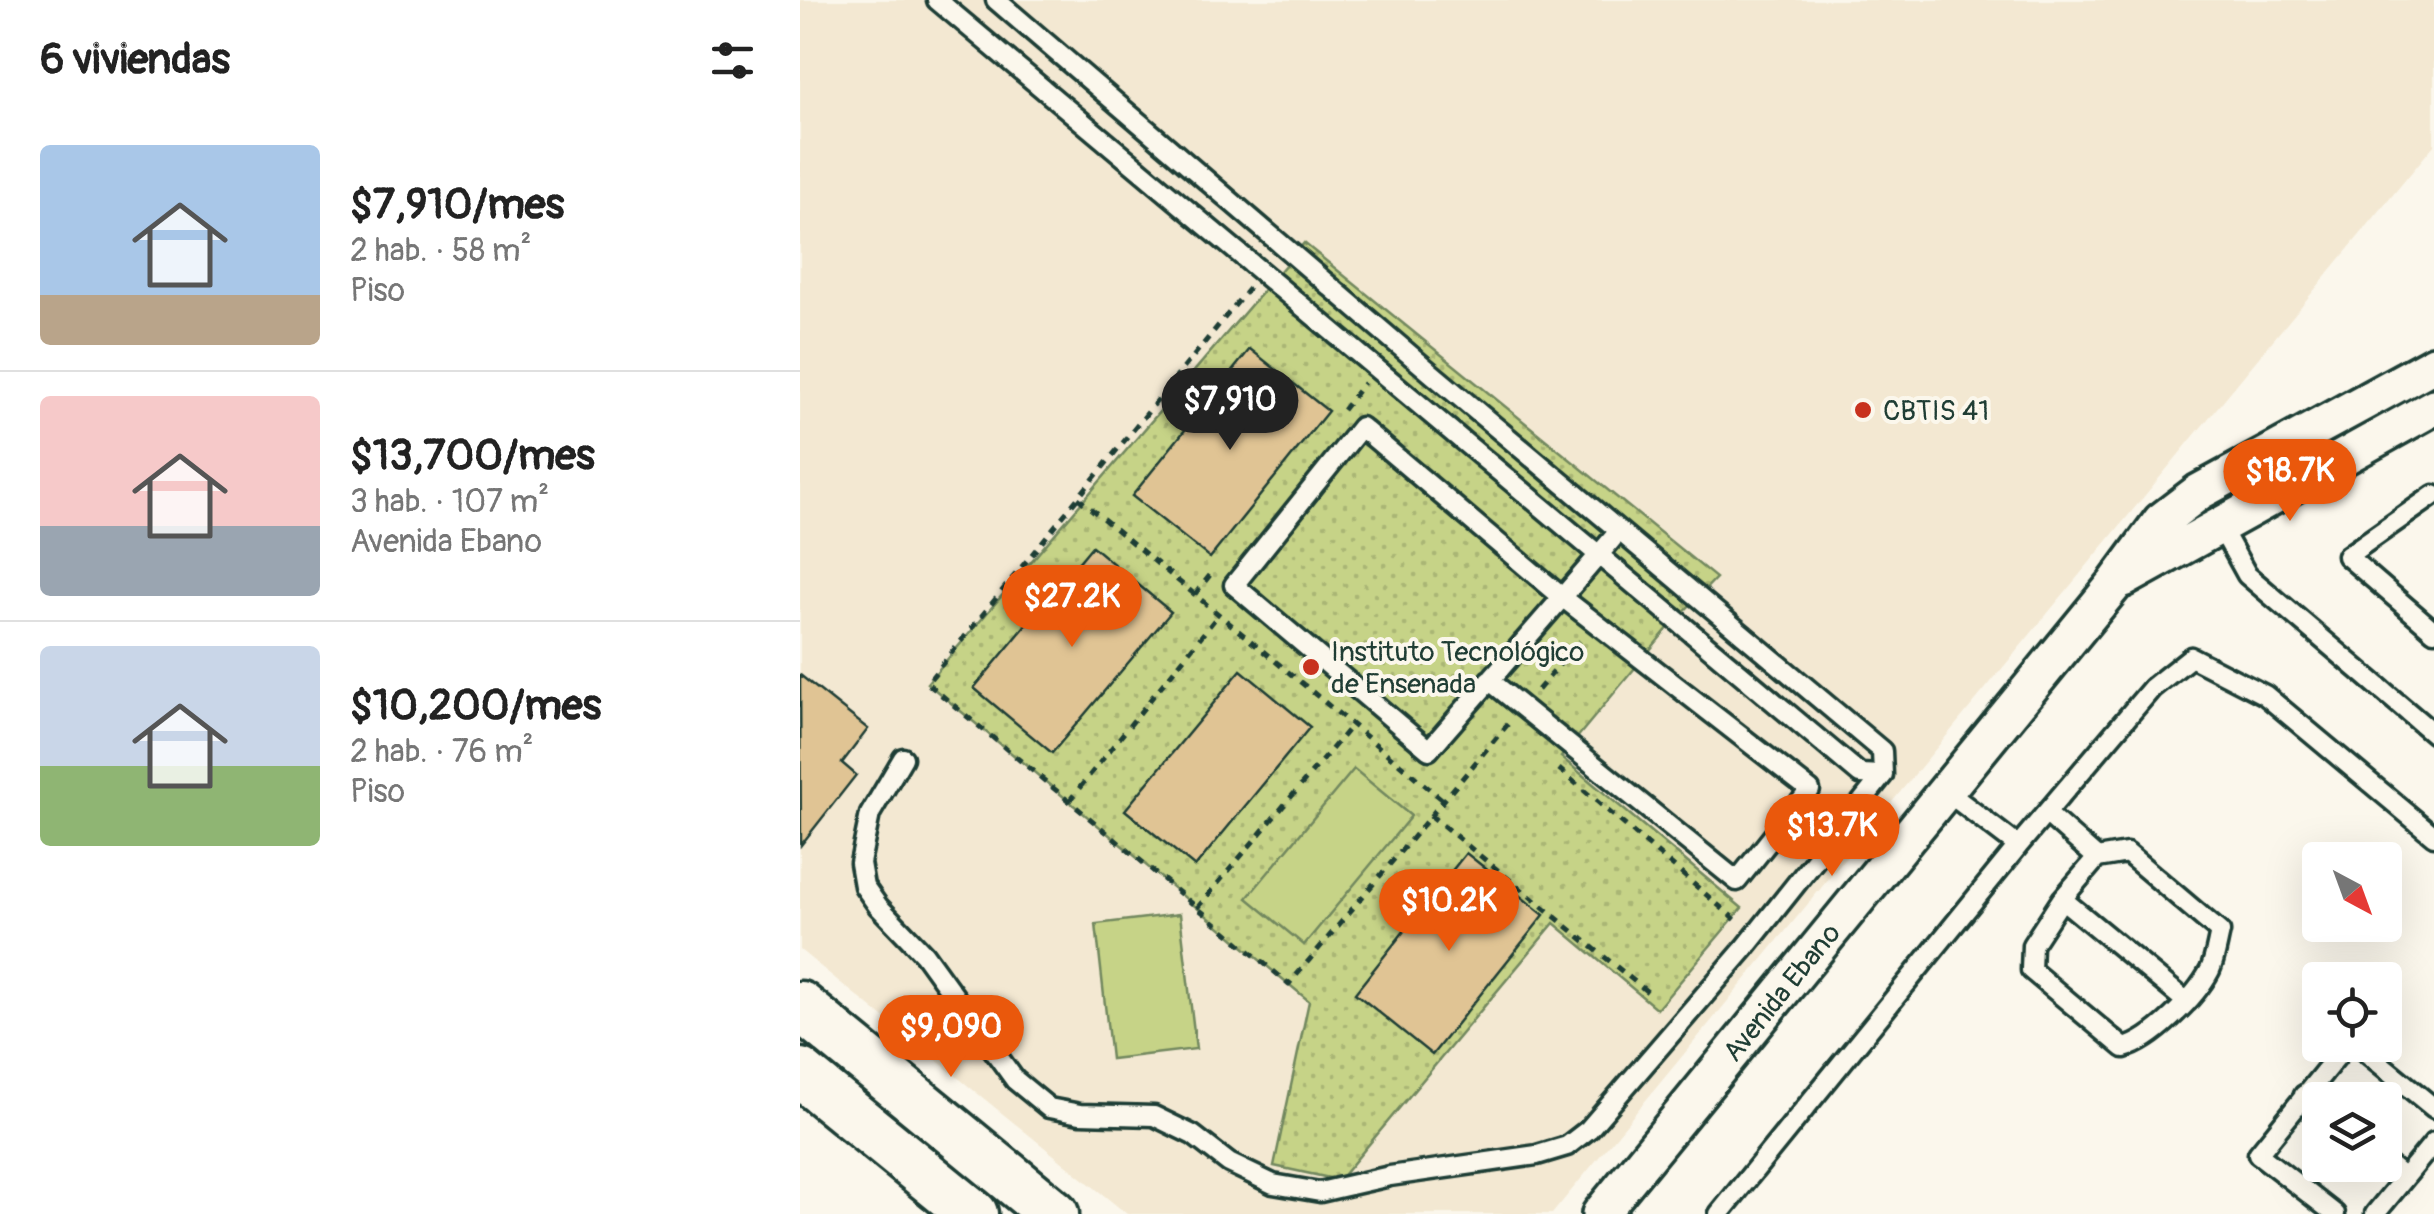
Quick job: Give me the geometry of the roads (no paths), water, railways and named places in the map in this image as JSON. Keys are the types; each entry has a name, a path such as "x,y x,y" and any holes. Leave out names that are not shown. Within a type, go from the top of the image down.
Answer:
{"main road":[{"path":"800,1006 1054,1214"},
{"path":"800,1073 972,1214"},
{"path":"894,1149 925,1108"}],"street":[{"name":"Avenida Ebano","path":"1600,1214 2114,584 2161,521 2199,492 2434,364"},
{"name":"Avenida Ebano","path":"2114,584 2434,407"}],"lane":[{"path":"937,0 1860,774 1884,775"},
{"path":"903,758 870,814 860,864 864,886 954,993 1015,1080 1049,1108 1080,1114 1154,1116 1193,1135 1229,1163 1273,1184 1320,1192 1390,1176 1537,1156 1567,1146 1589,1129 1755,935 1884,775 1882,751 996,0"},
{"path":"1038,84 1060,55"},
{"path":"1236,251 1258,225"},
{"path":"1261,273 1283,246"},
{"path":"1489,680 1737,880 1810,790 1562,597 1361,427 1234,584 1429,750 1489,680 1562,597 1599,555 1618,531"},
{"path":"2430,505 2346,556 2434,630"},
{"path":"2220,526 2247,574 2434,734"},
{"path":"1719,1214 2018,846 2152,688 2191,657 2265,695 2434,836"},
{"path":"1946,791 2018,846"},
{"path":"2046,813 2098,858"},
{"path":"2127,853 2220,932 2211,969 2187,1002 2139,1045 2124,1048 2031,970 2032,945 2062,899 2098,858 2127,853"},
{"path":"2062,899 2187,1002"},
{"path":"2315,1082 2332,1062"},
{"path":"2378,1062 2434,1108"},
{"path":"2302,1098 2258,1154 2335,1214"},
{"path":"2375,1214 2434,1142"}],"place":[{"name":"CBTIS 41","path":"1863,410"},
{"name":"Instituto Tecnológico de Ensenada","path":"1311,667"}]}
